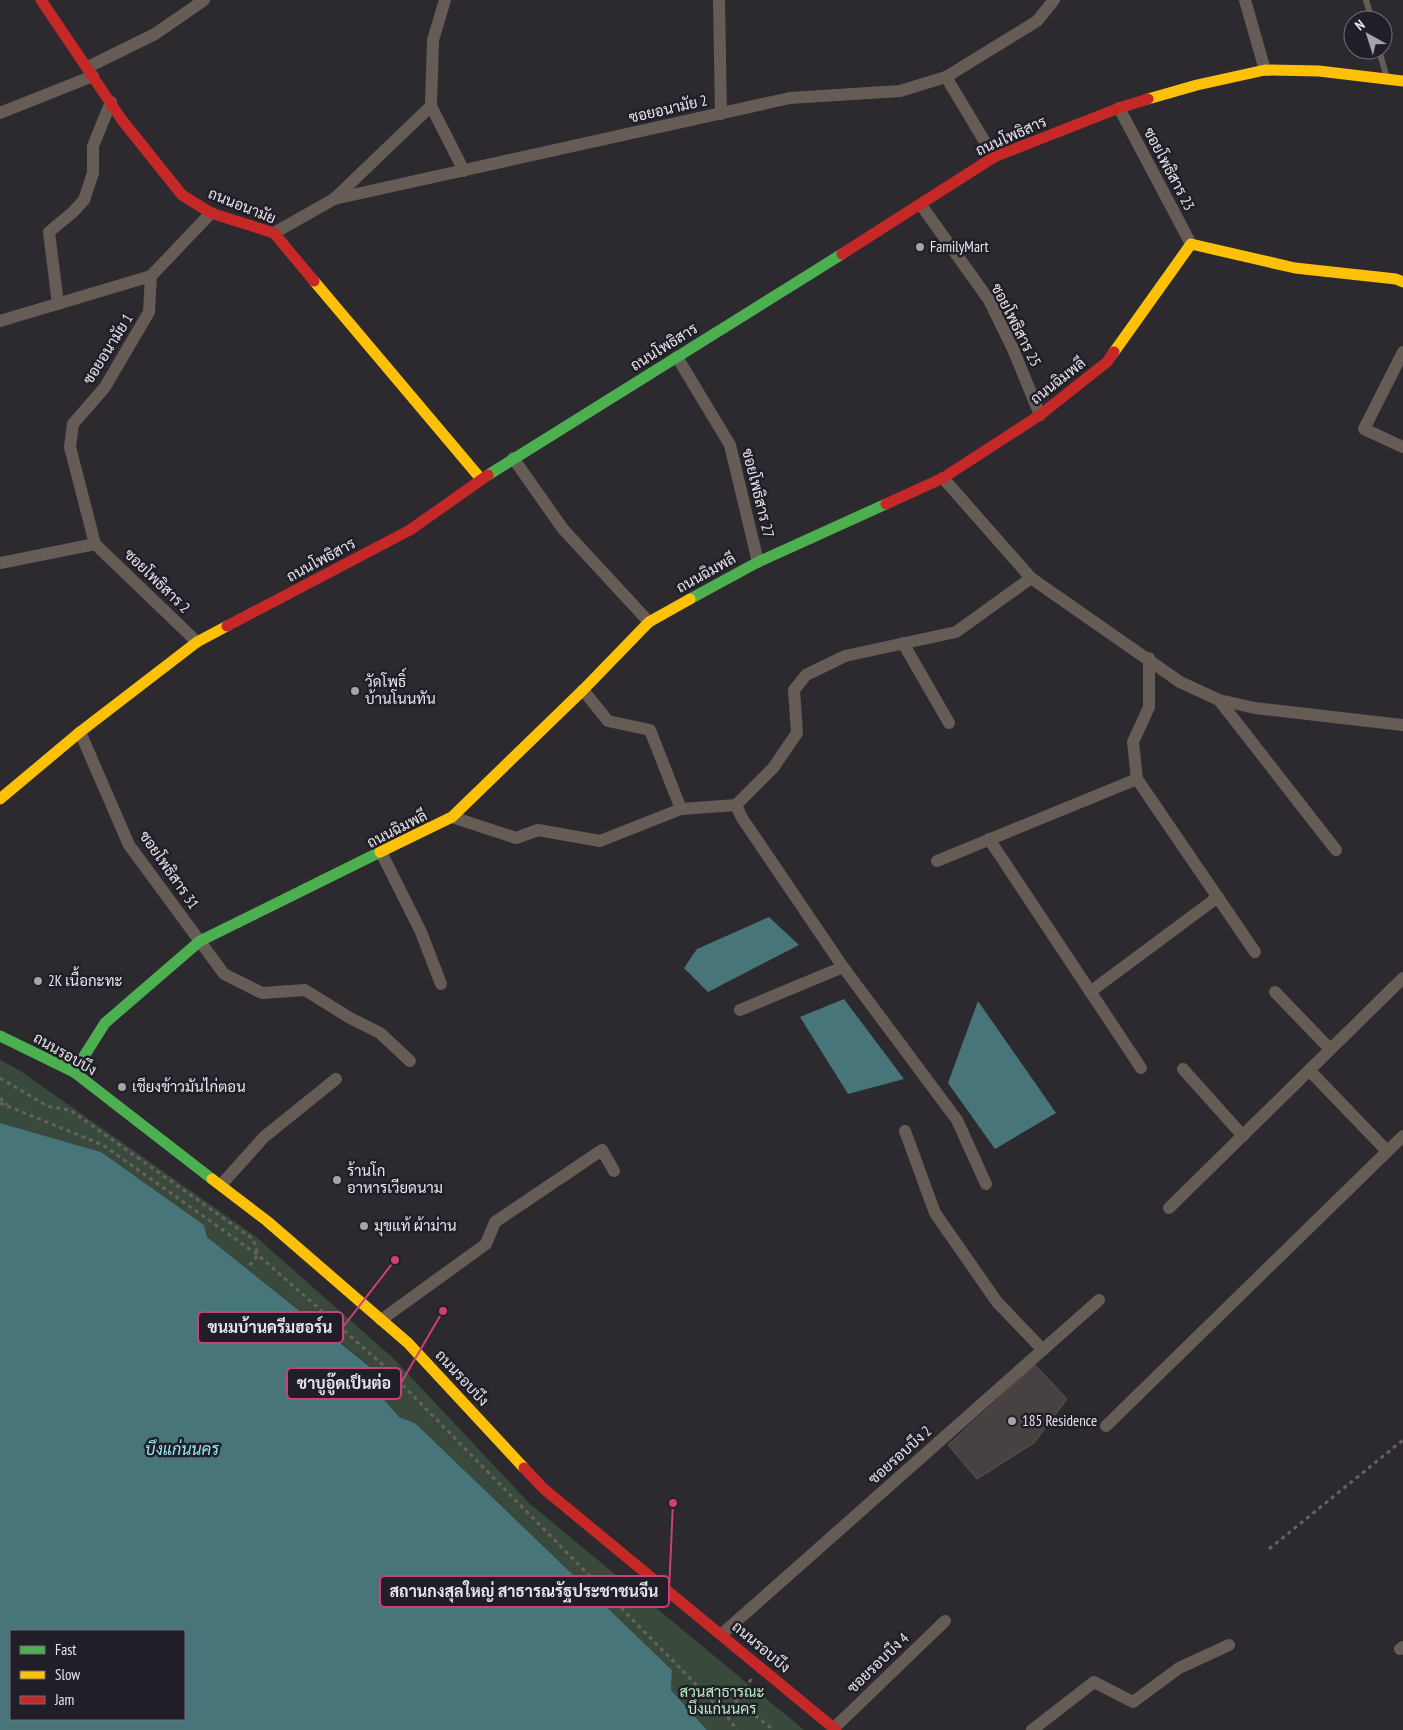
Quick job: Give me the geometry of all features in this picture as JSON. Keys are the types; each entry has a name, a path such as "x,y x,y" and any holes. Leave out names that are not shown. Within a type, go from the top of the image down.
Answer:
{"street":[{"name":"ถนนอนามัย","path":"42,0 111,102 182,195 211,213 274,233 481,479"},
{"path":"0,112 91,72 155,34 204,0"},
{"path":"444,0 434,40 431,106 464,171"},
{"path":"719,0 721,114"},
{"name":"ซอยอนามัย 2","path":"274,233 334,199 790,98 900,91 946,77 1037,21 1054,0"},
{"path":"1245,0 1265,70"},
{"name":"ถนนโพธิสาร","path":"0,799 80,732 197,642 410,530 512,458 921,205 994,157 1119,108 1197,85 1265,70 1318,71 1403,81"},
{"path":"946,77 994,157"},
{"path":"58,304 48,232 84,200 93,173 93,146 111,102"},
{"path":"334,199 431,106"},
{"name":"ซอยโพธิสาร 23","path":"1119,108 1190,244"},
{"name":"ซอยโพธิสาร 25","path":"921,205 989,300 1014,349 1040,415"},
{"path":"0,321 151,276 211,213"},
{"path":"1190,244 1295,268 1396,278 1403,282"},
{"name":"ถนนฉิมพลี","path":"74,1072 105,1023 200,941 265,907 382,854 452,817 584,690 649,622 758,562 943,478 1040,415 1107,362 1190,244"},
{"name":"ซอยอนามัย 1","path":"95,544 70,448 73,424 105,387 149,312 151,276"},
{"path":"1403,352 1364,429 1403,447"},
{"name":"ซอยโพธิสาร 27","path":"677,357 730,445 758,562"},
{"path":"512,458 563,529 649,622"},
{"path":"943,478 1031,578 1149,658 1180,682 1219,700 1255,708 1403,725"},
{"path":"0,563 95,544"},
{"name":"ซอยโพธิสาร 2","path":"95,544 197,642"},
{"path":"452,817 516,838 538,830 600,840 681,809 736,805 773,768 797,734 794,690 806,675 845,656 956,632 1031,578"},
{"path":"903,643 949,723"},
{"path":"1149,658 1150,707 1133,742 1137,779 1255,952"},
{"path":"584,690 608,721 650,730 681,809"},
{"path":"1219,700 1336,850"},
{"name":"ซอยโพธิสาร 31","path":"80,732 130,845 224,974 262,993 305,990 380,1033 410,1061"},
{"path":"937,861 1137,779"},
{"path":"736,805 742,818 844,967 957,1120 986,1184"},
{"path":"989,839 1141,1068"},
{"path":"382,854 421,932 441,984"},
{"path":"1090,992 1218,897"},
{"path":"740,1010 844,967"},
{"path":"1169,1208 1403,978"},
{"path":"1275,992 1330,1049"},
{"name":"ถนนรอบบึง","path":"0,1036 74,1072 267,1221 408,1343 544,1489 761,1666 835,1729"},
{"path":"1183,1069 1243,1136"},
{"path":"1310,1070 1387,1151"},
{"path":"221,1185 264,1137 336,1079"},
{"path":"905,1131 935,1214 997,1302 1043,1350"},
{"path":"1106,1426 1403,1136"},
{"path":"381,1320 486,1244 495,1222 602,1150 614,1172"},
{"name":"ซอยรอบบึง 2","path":"722,1634 1099,1300"},
{"name":"ซอยรอบบึง 4","path":"835,1729 945,1621"},
{"path":"1032,1730 1094,1682 1133,1702 1179,1668 1229,1645"}],"lane":[{"path":"1382,60 1387,80"}],"path":[{"path":"0,1078 47,1106 70,1110 254,1239 258,1255"},
{"path":"0,1098 7,1105"},
{"path":"0,1103 103,1145 258,1255 383,1365 673,1666 726,1715 737,1730"},
{"path":"249,1266 258,1255"},
{"path":"1269,1549 1403,1440"},
{"path":"726,1715 761,1666"},
{"path":"736,1701 774,1730"}],"green space":[{"name":"สวนสาธารณะ บึงแก่นนคร","path":"0,1060 19,1070 255,1236 393,1358 530,1504 804,1730 707,1730 671,1690 672,1670 415,1423 399,1417 375,1389 374,1369 207,1237 204,1225 101,1152 0,1123"}],"water":[{"path":"769,917 799,945 708,992 684,968 697,949"},
{"path":"844,999 904,1079 848,1094 800,1017"},
{"path":"978,1001 1056,1113 995,1149 948,1083"},
{"name":"บึงแก่นนคร","path":"0,1123 101,1152 204,1225 207,1237 374,1370 375,1389 399,1417 415,1423 672,1670 671,1690 707,1730 0,1730"}],"building":[{"name":"185 Residence","path":"1035,1365 1067,1399 1034,1443 977,1479 948,1445"}],"traffic: fast":[{"path":"488,475 842,254"},
{"path":"690,599 758,562 886,504"},
{"path":"74,1072 105,1023 200,941 380,852"},
{"path":"0,1036 74,1072 212,1179"}],"traffic: slow":[{"path":"1148,99 1197,85 1265,70 1319,71 1403,81"},
{"path":"1114,352 1191,244 1295,268 1396,279 1403,282"},
{"path":"314,281 481,479"},
{"path":"380,852 452,817 583,690 649,622 690,599"},
{"path":"0,799 80,732 197,642 227,626"},
{"path":"212,1179 267,1221 408,1343 524,1468"}],"traffic: jam":[{"path":"41,0 122,120 182,195 211,213 274,233 314,281"},
{"path":"842,254 994,157 1119,108 1148,99"},
{"path":"886,504 943,478 1040,415 1107,362 1114,352"},
{"path":"227,626 410,530 488,475"},
{"path":"524,1468 544,1489 836,1730"}],"place":[{"name":"FamilyMart","path":"920,247"},
{"name":"วัดโพธิ์ บ้านโนนทัน","path":"355,691"},
{"name":"2K เนื้อกะทะ","path":"38,981"},
{"name":"เชียงข้าวมันไก่ตอน","path":"122,1087"},
{"name":"ร้านโก อาหารเวียดนาม","path":"337,1180"},
{"name":"มุขแท้ ผ้าม่าน","path":"364,1226"},
{"name":"ขนมบ้านครีมฮอร์น","path":"395,1260"},
{"name":"ชาบูอู๊ดเป็นต่อ","path":"443,1311"},
{"name":"185 Residence","path":"1012,1421"},
{"name":"สถานกงสุลใหญ่ สาธารณรัฐประชาชนจีน","path":"673,1503"}]}
